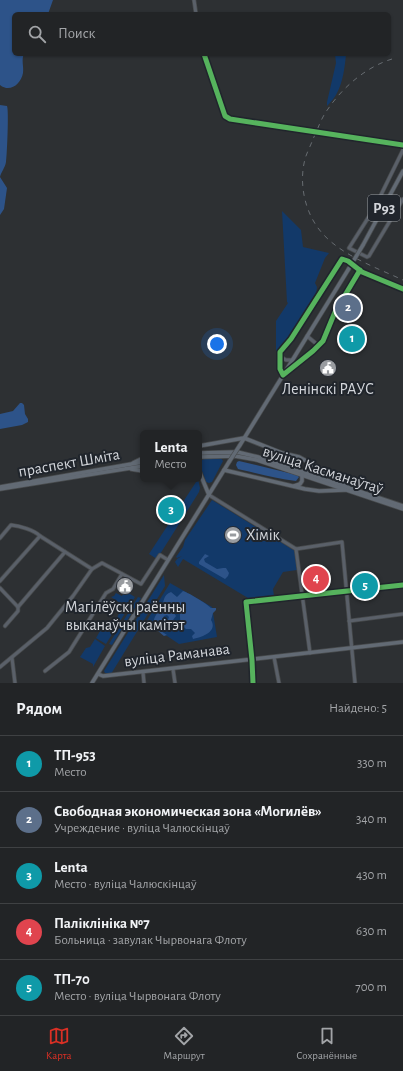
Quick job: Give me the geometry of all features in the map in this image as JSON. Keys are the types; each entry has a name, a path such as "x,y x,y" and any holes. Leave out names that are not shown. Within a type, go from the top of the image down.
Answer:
{"main road":[{"name":"Р93","path":"92,683 363,246 403,171"},
{"path":"202,445 244,438 282,453 299,457 332,475 348,489"},
{"path":"202,453 220,452 236,454"},
{"path":"202,457 236,454"},
{"name":"вуліца Касманаўтаў","path":"236,454 258,457 348,489 403,506"},
{"path":"128,467 140,460"},
{"path":"293,486 300,484 302,481 302,473 308,469 309,466 307,461"},
{"name":"праспект Шміта","path":"128,467 140,463"},
{"name":"праспект Шміта","path":"0,488 140,466"},
{"path":"128,467 140,470"},
{"path":"224,470 319,491 348,489"},
{"path":"202,479 209,495"},
{"name":"вуліца Касманаўтаў","path":"374,497 403,509"},
{"name":"вуліца Раманава","path":"98,674 110,676 403,642"}],"street":[{"path":"194,0 196,12"},
{"path":"205,56 225,116 230,119 403,145"},
{"path":"403,150 375,207 349,248 367,257 369,256 403,199"},
{"path":"348,261 342,259 291,339 280,352 280,369 283,375 319,346 323,341 334,312 360,270"},
{"path":"355,266 360,270 403,289"},
{"path":"307,336 319,346"},
{"path":"280,356 286,360 292,360"},
{"path":"209,495 296,549 342,542 354,683"},
{"path":"0,538 11,526 17,526 37,533 92,569"},
{"path":"0,581 40,536"},
{"path":"296,549 310,653"},
{"path":"5,626 18,611 18,607 65,552"},
{"path":"0,667 53,621 92,569 102,563 141,584 160,555 168,560"},
{"path":"45,671 69,652 106,593 112,590 122,574"},
{"path":"253,683 246,602 403,585"},
{"path":"0,588 18,607"},
{"path":"349,621 403,614"},
{"path":"274,657 280,683"},
{"path":"12,658 15,683"},
{"path":"173,669 175,683"},
{"path":"143,672 144,683"}],"shaded area":[{"path":"0,0 53,0 49,12 12,12 12,56 24,56 23,73 20,81 11,88 0,85"},
{"path":"335,56 346,56 339,89 327,106 327,102 336,63"},
{"path":"0,105 7,106 8,116 6,162 0,177"},
{"path":"0,177 7,188 4,209 0,215"},
{"path":"282,211 301,230 303,247 329,253 325,258 315,283 317,287 316,295 289,339 278,351 276,351 276,321 288,303"},
{"path":"20,403 24,405 28,422 22,425 0,429 0,414 13,411"},
{"path":"221,458 223,461 212,482 209,483 206,482 202,471 202,460"},
{"path":"239,461 297,475 299,477 296,481 238,469 236,465"},
{"path":"196,482 199,482 199,492 157,559 149,554"},
{"name":"Хімік","path":"212,500 295,551 297,570 283,572 273,589 274,596 248,598 183,559 178,567 175,562 182,556 176,557 183,547 185,540"},
{"path":"205,554 209,556 204,559 205,562 217,569 226,568 229,573 225,579 199,564"},
{"path":"164,575 165,586 111,674 105,673 104,671"},
{"path":"170,583 212,607 217,637 179,644 146,622"},
{"path":"125,591 135,597 106,644 96,638 103,626 112,632 119,620 117,618 123,605 111,597 116,593 122,596"},
{"path":"183,591 197,598 211,608 216,608 211,620 213,627 208,633 201,637 193,639 192,636 195,633 191,629 186,629 181,624 180,614 175,610 173,612 176,616 173,620 176,627 174,629 167,628 166,625 169,617 167,615 164,616 160,625 156,628 154,618 162,607 165,596 171,592 177,597"},
{"path":"138,597 141,598 112,645 109,644"},
{"path":"156,628 167,635 164,636"},
{"path":"95,639 105,646 93,667 93,664 80,657 86,648 90,647"}],"railway":[{"path":"392,59 373,67 356,79 341,93 326,112 305,159 303,168 303,186 306,204 313,221 326,237 335,245 357,259 403,280"}],"cycle path":[{"path":"205,56 225,116 230,119 403,145"},
{"path":"360,270 335,312 323,341 283,375 280,369 280,352 291,339 342,259 348,261 362,272 403,289"},
{"path":"253,683 246,602 403,585"}],"place":[{"name":"Свободная экономическая зона «Могилёв»","path":"348,308"},
{"name":"ТП-953","path":"352,339"},
{"name":"Ленінскі РАУС","path":"328,368"},
{"name":"Lenta","path":"171,510"},
{"name":"Хімік","path":"233,535"},
{"name":"Паліклініка №7","path":"316,579"},
{"name":"Магілёўскі раённы выканаўчы камітэт","path":"125,586"},
{"name":"ТП-70","path":"365,586"}]}
